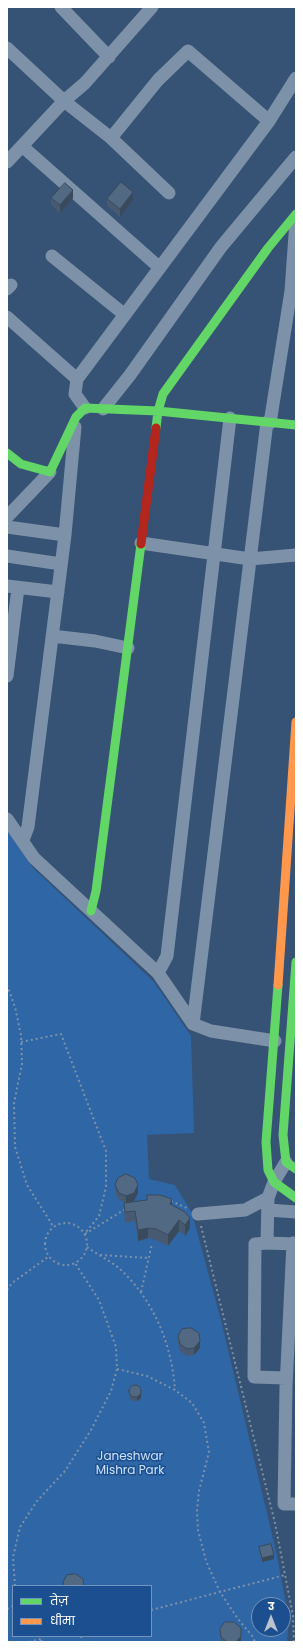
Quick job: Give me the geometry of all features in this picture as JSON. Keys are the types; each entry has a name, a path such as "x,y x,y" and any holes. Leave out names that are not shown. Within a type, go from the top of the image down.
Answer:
{"street":[{"path":"61,7 109,57"},
{"path":"7,162 64,101 85,83 152,7"},
{"path":"7,48 64,101 111,138 168,193"},
{"path":"111,138 158,80 188,51 269,121"},
{"path":"296,79 296,95"},
{"path":"23,840 28,827 81,413 76,394 77,380 269,121 296,79"},
{"path":"22,146 160,268"},
{"path":"103,409 221,247 296,157"},
{"path":"91,911 96,891 158,411 163,394 268,248 296,214"},
{"path":"193,1024 250,559 269,422 291,291 296,221"},
{"path":"52,256 125,315"},
{"path":"7,317 77,380"},
{"path":"81,413 103,409 158,411 296,425"},
{"path":"7,517 50,472 81,413"},
{"path":"158,973 167,956 230,418"},
{"path":"7,453 21,464 50,472"},
{"path":"7,527 65,535"},
{"path":"141,543 250,559 296,555"},
{"path":"7,556 61,564"},
{"path":"7,676 13,587 58,592"},
{"path":"52,636 128,648"},
{"path":"296,722 275,1041 266,1142 268,1170 274,1182 296,1198"},
{"path":"7,819 23,840 34,858 158,973 193,1024 211,1031 275,1041"},
{"path":"291,1161 283,1135 296,962"},
{"path":"267,1153 291,1161"},
{"path":"267,1244 268,1204 274,1182 291,1161"},
{"path":"198,1214 244,1210 268,1204 296,1212"},
{"path":"286,1378 254,1377 255,1244 295,1244 286,1378 284,1504 296,1504"}],"path":[{"path":"7,985 15,1007 21,1042 22,1064 14,1103 15,1147 27,1185 53,1226"},
{"path":"21,1042 61,1034 106,1151 106,1187 99,1216 85,1234"},
{"path":"166,1200 176,1203 198,1214 275,1523 293,1616 294,1642"},
{"path":"85,1234 128,1208"},
{"path":"61,1223 69,1223 77,1226 85,1234 87,1239 87,1248 84,1255 75,1263 63,1266 48,1257 44,1241 47,1233 53,1226 61,1223"},
{"path":"141,1293 152,1244"},
{"path":"87,1248 120,1269 141,1293 160,1325 167,1344 174,1371 175,1390"},
{"path":"99,1255 149,1258"},
{"path":"7,1290 12,1283 48,1257"},
{"path":"15,1585 13,1557 20,1528 37,1501 65,1471 91,1430 111,1391 117,1369 116,1347 99,1300 75,1263"},
{"path":"117,1369 147,1376 175,1390 192,1403 204,1423 209,1452 199,1491 197,1511 198,1530 206,1561 220,1592 238,1619 253,1637 255,1642"},
{"path":"152,1610 285,1575"},
{"path":"29,1642 42,1639"}],"green space":[{"name":"Janeshwar Mishra Park","path":"7,830 32,867 154,982 191,1036 194,1133 147,1135 149,1179 175,1185 192,1213 221,1320 276,1551 285,1597 251,1597 251,1637 287,1637 287,1642 7,1642"}],"building":[{"path":"121,182 133,192 120,209 107,199"},
{"path":"65,183 73,190 60,205 51,198"},
{"path":"126,1174 135,1178 138,1185 134,1193 126,1196 119,1193 115,1185 118,1178"},
{"path":"147,1195 160,1195 172,1199 170,1204 185,1212 190,1218 185,1225 179,1220 168,1235 156,1229 148,1228 138,1230 135,1211 125,1212 124,1203 147,1200"},
{"path":"191,1328 199,1333 200,1341 194,1348 187,1349 180,1344 178,1336 182,1329"},
{"path":"133,1385 137,1385 141,1391 137,1397 133,1397 129,1393 129,1389"},
{"path":"271,1544 274,1555 262,1558 259,1547"},
{"path":"76,1574 83,1579 84,1585 64,1585 63,1582 67,1575"},
{"path":"225,1622 234,1622 241,1628 241,1636 236,1642 227,1642 221,1637 220,1629"}],"traffic: fast":[{"path":"156,428 158,411 163,394 268,248 296,214"},
{"path":"7,453 21,464 50,472 76,417 85,408 158,411 296,425"},
{"path":"91,911 96,891 141,544"},
{"path":"296,962 283,1135 286,1162 296,1169"},
{"path":"278,985 266,1142 268,1170 274,1182 296,1198"}],"traffic: slow":[{"path":"278,985 296,722"}],"traffic: jam":[{"path":"141,544 156,428"}]}
